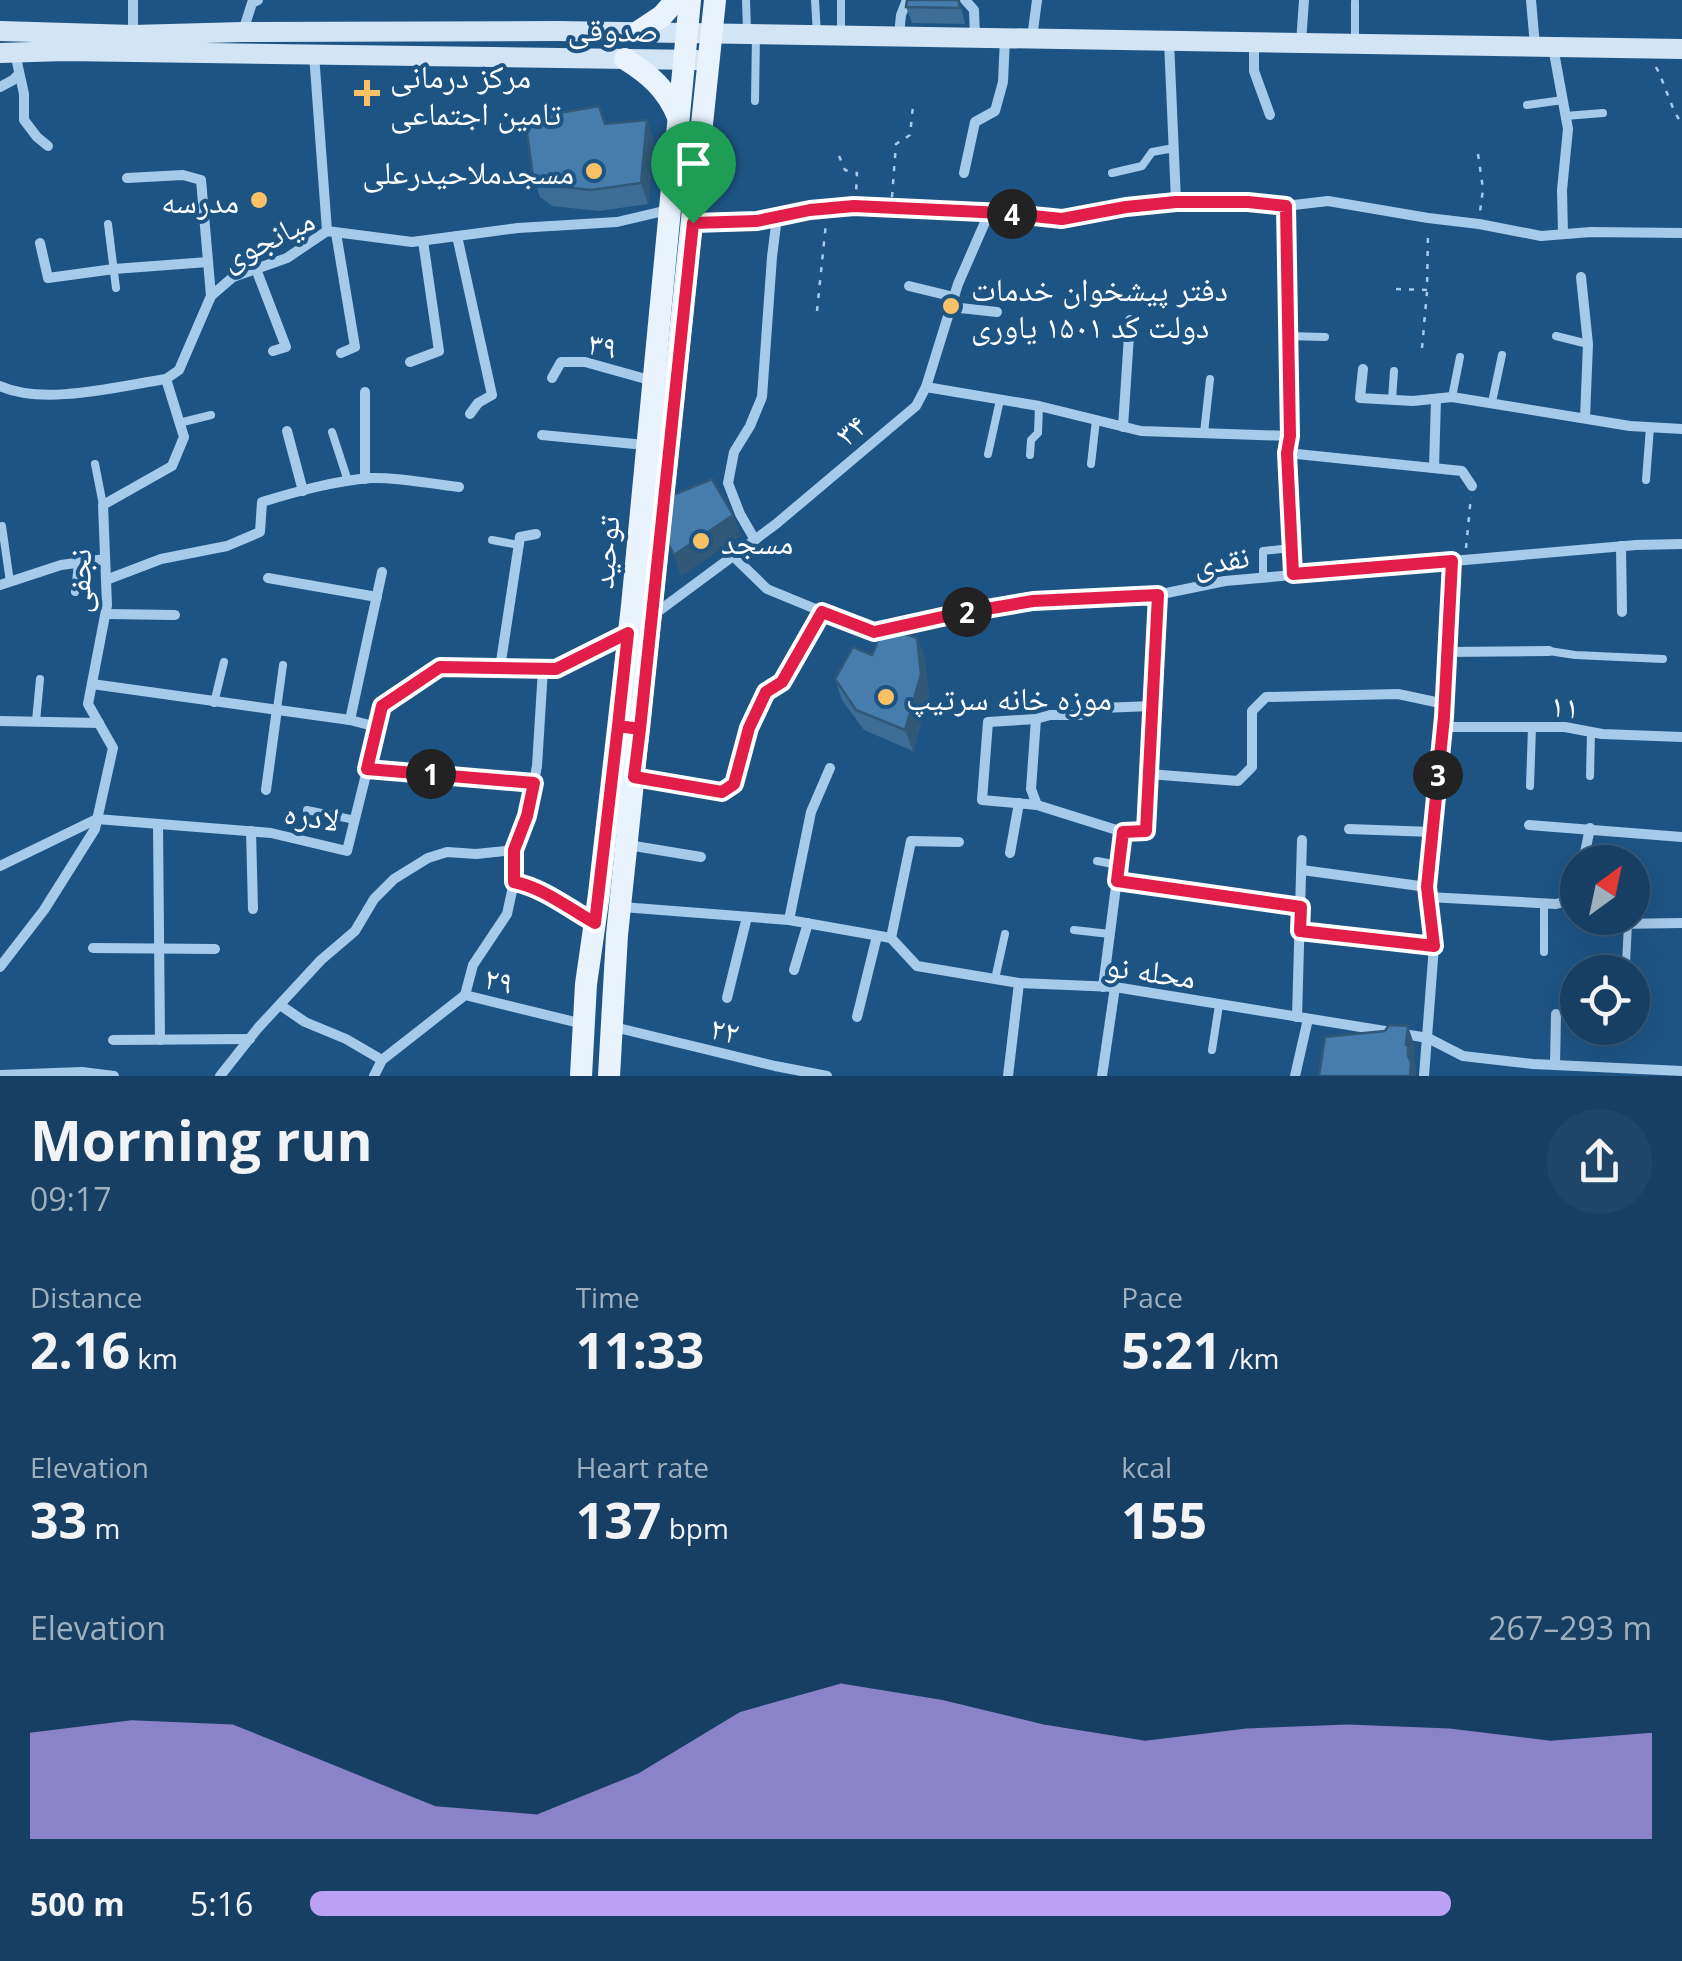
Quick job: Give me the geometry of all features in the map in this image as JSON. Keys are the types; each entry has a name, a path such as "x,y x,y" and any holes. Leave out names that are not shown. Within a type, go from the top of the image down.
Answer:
{"main road":[{"path":"638,32 662,16 676,0"},
{"name":"توحید","path":"609,1076 620,907 634,777 628,633 690,0"},
{"name":"توحید","path":"581,1076 595,923 652,616 715,0"},
{"name":"صدوقی","path":"0,31 134,35 638,32 1682,48"},
{"path":"525,57 527,31"},
{"name":"صدوقی","path":"11,60 65,51 709,60"},
{"path":"624,59 662,86 679,119"}],"street":[{"path":"133,0 134,35"},
{"path":"242,32 252,4 258,0"},
{"path":"898,36 908,0"},
{"path":"966,0 974,10 975,38"},
{"path":"1032,38 1037,0"},
{"path":"1300,43 1304,0"},
{"path":"1532,0 1568,128 1562,190 1563,234"},
{"path":"964,174 975,122 994,111 1004,82 1004,38"},
{"path":"1169,40 1176,202"},
{"path":"1254,42 1254,71 1270,115"},
{"path":"314,54 331,232 355,348 341,353"},
{"path":"0,87 11,60"},
{"path":"11,60 24,94 24,120 48,146"},
{"path":"128,178 183,176 201,180 211,296"},
{"path":"693,223 757,221 854,206 1062,219 1176,202 1286,206 1328,202 1541,236 1682,233"},
{"path":"1286,206 1290,436 1287,453 1293,574"},
{"name":"میانجوی","path":"166,379 180,370 211,296 233,276 287,258 331,232 412,242 518,228 617,222 669,210"},
{"name":"۳۴","path":"652,616 754,540 916,406 989,212"},
{"path":"754,540 728,484 734,452 762,398 777,217"},
{"path":"456,236 492,395 478,403 470,414"},
{"path":"410,362 439,351 423,241"},
{"path":"40,243 48,278 114,268 208,262"},
{"path":"256,269 286,346 273,350"},
{"path":"1581,277 1588,344 1585,418"},
{"path":"909,286 952,302 997,312"},
{"path":"1123,427 1130,320"},
{"name":"۳۹","path":"552,378 561,362 585,362 653,381"},
{"path":"1363,368 1360,398 1452,397 1630,426 1682,428"},
{"path":"0,386 16,393 58,395 166,379"},
{"name":"نجفی","path":"0,968 44,910 97,819 112,748 88,704 106,614 103,505 172,466 184,437 166,379"},
{"path":"926,387 1038,406 1140,431 1290,436"},
{"path":"365,392 365,479"},
{"path":"1434,468 1436,399"},
{"path":"287,431 303,490"},
{"path":"542,435 647,445"},
{"path":"1287,453 1462,470 1472,486"},
{"path":"106,580 161,558 226,546 260,532 262,502 303,490 376,478 459,487"},
{"path":"500,668 520,537 536,534"},
{"name":"نقدی","path":"733,556 767,589 874,632 894,632 951,615 1033,601 1158,595 1293,574 1682,544"},
{"path":"1622,546 1622,612"},
{"path":"5,584 60,565 106,559"},
{"path":"1424,1076 1434,946 1428,892 1445,704 1452,561"},
{"path":"350,720 382,572"},
{"path":"268,578 377,597"},
{"path":"1153,706 1100,708 1080,714 988,722 982,800 1037,805 1123,832 1146,831 1150,774 1158,595"},
{"path":"106,614 175,615"},
{"name":"لادره","path":"97,819 271,833 347,851 382,706 440,667 556,669 628,633"},
{"path":"1448,652 1549,650"},
{"path":"466,996 473,966 507,914 514,882 514,850 534,783 543,669"},
{"path":"92,684 378,727"},
{"path":"1150,774 1238,781 1252,767 1252,711 1266,697 1398,694 1445,704"},
{"path":"266,790 277,709"},
{"path":"1036,719 1032,789 1037,805"},
{"path":"0,721 98,724"},
{"name":"۱۱","path":"1443,727 1565,727 1682,736"},
{"path":"789,920 811,812 830,768"},
{"path":"634,777 722,792"},
{"path":"1010,853 1019,803"},
{"path":"0,866 97,819"},
{"path":"158,824 160,1040"},
{"path":"1530,825 1682,836"},
{"path":"1587,845 1590,828"},
{"path":"1348,829 1433,832"},
{"path":"251,832 253,909"},
{"path":"1102,1076 1110,934 1123,832"},
{"path":"891,938 911,840 959,842"},
{"path":"1295,1076 1302,1018 1302,840"},
{"path":"627,845 701,857"},
{"path":"220,1076 321,960 354,931 374,900 394,879 428,858 447,852 514,850"},
{"path":"1302,870 1428,892 1560,903"},
{"path":"1117,881 1301,907"},
{"path":"514,882 536,886 595,923"},
{"name":"محله نو","path":"620,907 808,923 891,938 917,966 1019,983 1109,987 1428,1038 1463,1056 1570,1071 1682,1071"},
{"path":"727,998 747,917"},
{"path":"1650,923 1682,922"},
{"path":"794,970 808,923"},
{"path":"1300,931 1434,946"},
{"path":"857,1017 878,936"},
{"path":"93,948 214,950"},
{"path":"1008,1076 1019,983"},
{"name":"۲۹","path":"374,1076 382,1060 466,996 583,1024"},
{"path":"280,1006 382,1060"},
{"path":"1548,1069 1556,1014"},
{"name":"۲۲","path":"612,1027 827,1076"},
{"path":"113,1040 250,1039"},
{"path":"0,1075 114,1076"}],"lane":[{"path":"746,0 755,101"},
{"path":"815,0 817,35"},
{"path":"841,0 841,36"},
{"path":"1355,2 1355,44"},
{"path":"1527,106 1562,100"},
{"path":"1565,116 1603,113"},
{"path":"1112,173 1142,166 1152,152 1174,148"},
{"path":"108,224 116,288"},
{"path":"1288,336 1325,337"},
{"path":"1556,336 1588,344"},
{"path":"1492,402 1502,355"},
{"path":"1452,397 1460,357"},
{"path":"1392,400 1394,371"},
{"path":"1204,434 1210,380"},
{"path":"988,454 1000,400"},
{"path":"1030,456 1031,440 1038,433 1038,406"},
{"path":"179,422 211,415"},
{"path":"1092,464 1096,420"},
{"path":"1646,480 1650,427"},
{"path":"332,432 348,481"},
{"path":"95,464 103,505"},
{"path":"2,526 5,584"},
{"path":"492,540 519,545"},
{"path":"1262,578 1263,551 1292,548"},
{"path":"75,592 78,562"},
{"path":"722,792 734,784 749,728 766,692 782,682 822,612"},
{"path":"1549,650 1575,656 1663,659"},
{"path":"214,703 224,662"},
{"path":"277,709 283,664"},
{"path":"36,721 40,679"},
{"path":"1530,786 1532,727"},
{"path":"1590,776 1591,732"},
{"path":"307,810 354,820"},
{"path":"1097,861 1119,866"},
{"path":"1544,904 1544,952"},
{"path":"1074,930 1110,934"},
{"path":"994,979 1005,934"},
{"path":"1212,1050 1219,1004"}],"path":[{"path":"1646,48 1682,124"},
{"path":"891,208 896,144 910,136 913,106"},
{"path":"1478,154 1483,188 1479,224"},
{"path":"839,156 845,170 857,173 854,206"},
{"path":"817,311 828,209"},
{"path":"1422,348 1428,218"},
{"path":"1396,289 1427,290"},
{"path":"1466,560 1472,486"},
{"path":"367,769 534,783"}],"building":[{"path":"907,0 958,0 960,8 906,7"},
{"name":"مسجدملاحیدرعلی","path":"599,106 605,124 647,120 641,183 591,190 544,185 533,176 525,119"},
{"path":"712,479 733,515 674,555 664,535 668,497"},
{"name":"موزه خانه سرتیپ","path":"890,629 917,638 921,674 905,730 856,710 835,679 853,647 872,655 881,633"},
{"path":"1389,1025 1408,1026 1410,1076 1319,1076 1325,1037 1385,1031"}],"place":[{"name":"مرکز درمانی تامین اجتماعی","path":"367,93"},
{"name":"مسجدملاحیدرعلی","path":"594,171"},
{"name":"مدرسه","path":"259,200"},
{"name":"دفتر پیشخوان خدمات دولت کد ۱۵۰۱ یاوری","path":"951,306"},
{"name":"مسجد","path":"701,541"},
{"name":"موزه خانه سرتیپ","path":"886,697"}],"route":[{"path":"693,223 640,729 618,726 628,633 556,669 440,667 382,706 367,769 534,783 514,850 514,882 536,886 595,923 618,726 640,729 634,777 722,792 734,784 749,728 766,692 782,682 822,612 874,632 1033,601 1158,595 1146,831 1123,832 1117,881 1301,907 1300,931 1434,946 1427,887 1444,717 1452,561 1293,574 1287,453 1290,436 1286,206 1176,202 1062,219 854,206 757,221 693,223"}]}
